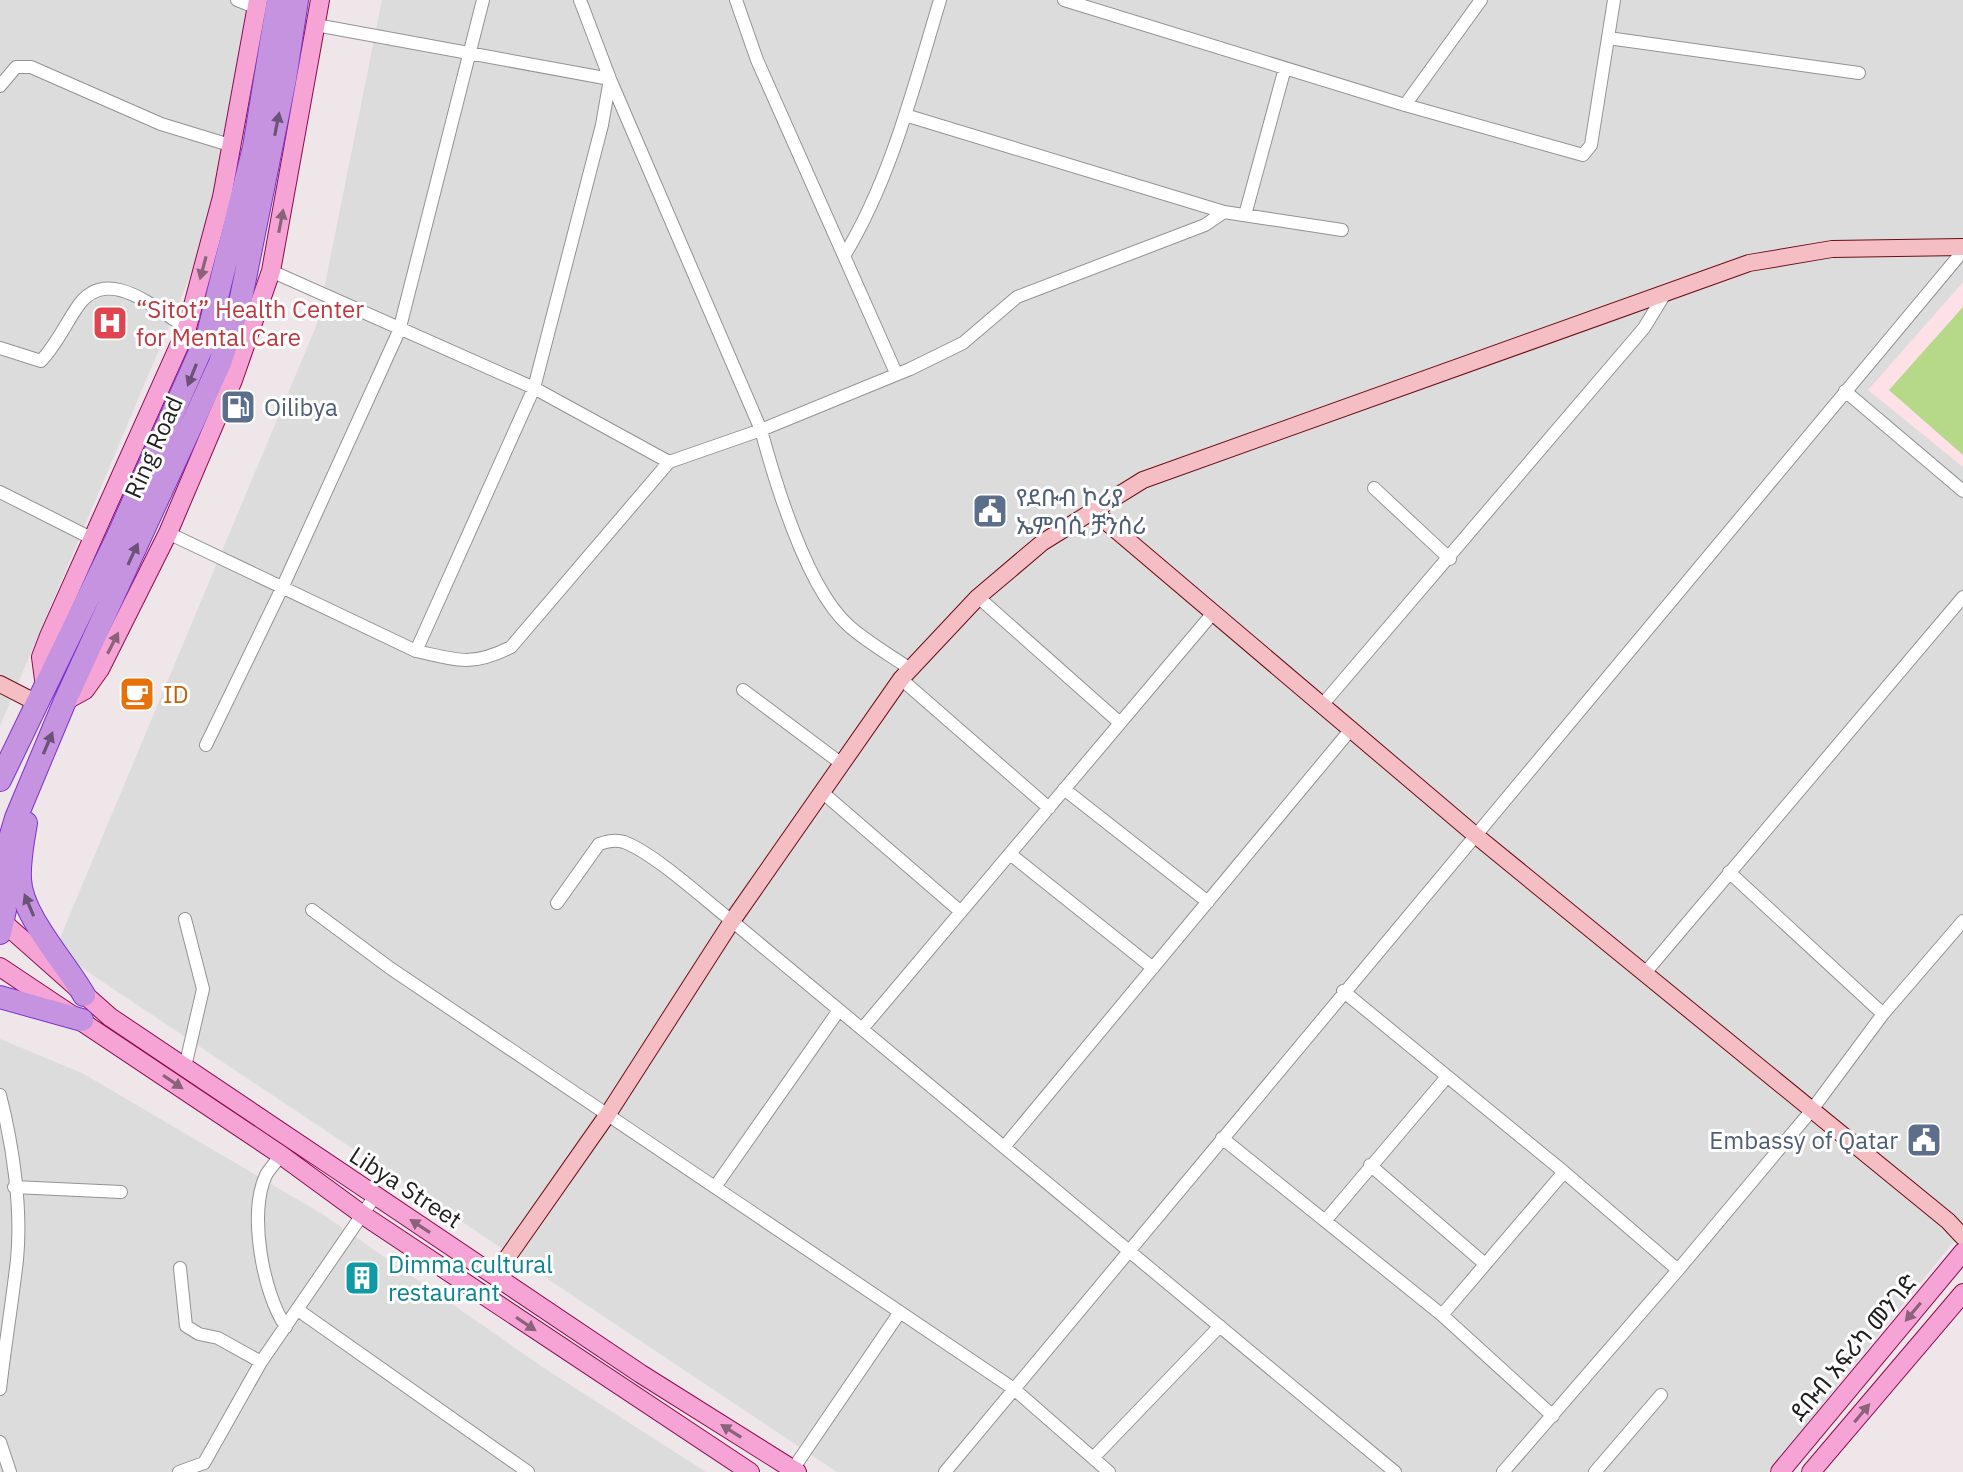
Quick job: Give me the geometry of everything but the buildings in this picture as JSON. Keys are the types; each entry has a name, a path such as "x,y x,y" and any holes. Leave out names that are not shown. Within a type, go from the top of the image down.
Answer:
{"highway":[{"name":"Ring Road","path":"0,780 117,538 208,334 254,147 278,0"},
{"name":"Ring Road","path":"2,928 5,855 35,773 220,363 241,298 285,79 297,0"},
{"path":"0,748 38,702"},
{"path":"35,773 20,883 41,933 71,972 84,995"},
{"path":"0,997 82,1020"}],"main road":[{"path":"65,701 85,690 100,669 168,533 233,380 271,271 320,0"},
{"path":"38,702 41,657 91,538 166,383 187,328 233,146 258,4"},
{"name":"Libya Street","path":"2,928 84,995 185,1067 641,1374 795,1471"},
{"name":"Libya Street","path":"0,967 281,1155 363,1215 750,1472"},
{"name":"ደቡብ አፍሪካ መንገድ","path":"1780,1472 1963,1252"},
{"name":"ደቡብ አፍሪካ መንገድ","path":"1811,1472 1963,1293"}],"street":[{"path":"237,0 258,4"},
{"path":"206,745 283,586 399,331 483,0"},
{"path":"580,0 610,79 761,430 773,474 821,594 849,626 906,674 1049,808"},
{"path":"736,0 757,60 896,373"},
{"path":"844,256 863,226 905,115 940,0"},
{"path":"1064,0 1405,105 1583,155 1591,145 1614,0"},
{"path":"1405,105 1481,0"},
{"path":"316,25 610,79"},
{"path":"1608,38 1859,73"},
{"path":"0,86 16,67 31,67 161,124 233,146"},
{"path":"1245,215 1285,68"},
{"path":"416,651 534,388 602,125 610,79"},
{"path":"905,115 1224,212 1342,230"},
{"path":"168,533 416,651 460,662 485,660 511,647 669,462 761,430 963,343 1017,297 1205,225 1224,212"},
{"path":"495,1275 608,1114 732,921 906,674 978,597 1043,542 1091,509 1143,480 1400,391 1749,263 1832,249 1963,249"},
{"path":"945,1472 1963,249"},
{"path":"271,271 399,331 534,388 669,462"},
{"path":"0,348 41,361 52,349 77,306 90,292 103,287 122,289 187,328"},
{"path":"1323,704 1450,559 1644,328 1666,292"},
{"path":"1845,391 1963,491"},
{"path":"1374,488 1450,559"},
{"path":"0,492 91,538"},
{"path":"1091,509 1474,834 1948,1221 1963,1237"},
{"path":"978,597 1120,723"},
{"path":"1645,973 1963,597"},
{"path":"862,1029 1213,613"},
{"path":"0,684 38,702"},
{"path":"743,690 842,764"},
{"path":"1004,1147 1352,728"},
{"path":"1064,789 1208,902"},
{"path":"822,792 961,912"},
{"path":"557,903 599,844 610,840 623,842 642,852 732,921 1395,1472"},
{"path":"1010,854 1153,968"},
{"path":"1729,872 1883,1014"},
{"path":"312,910 390,968 1014,1389 1109,1472"},
{"path":"185,919 203,989 185,1067"},
{"path":"1503,1472 1811,1111 1883,1014 1963,921"},
{"path":"1343,991 1678,1270"},
{"path":"715,1187 839,1010"},
{"path":"1325,1221 1446,1078"},
{"path":"0,1095 8,1126 17,1257 3,1331 0,1389"},
{"path":"1222,1138 1442,1315 1553,1416"},
{"path":"281,1155 266,1176 259,1236 274,1307 286,1327"},
{"path":"1370,1165 1485,1264"},
{"path":"1442,1315 1564,1172"},
{"path":"14,1187 121,1192"},
{"path":"179,1472 204,1463 261,1362 375,1196"},
{"path":"180,1268 186,1326 199,1334 218,1338 261,1362"},
{"path":"298,1310 528,1472"},
{"path":"795,1471 900,1312"},
{"path":"1093,1458 1220,1326"},
{"path":"1595,1472 1661,1395"},
{"path":"0,1442 10,1472"},
{"path":"204,1463 217,1472"}],"shaded area":[{"path":"0,0 256,0 232,177 0,726"},
{"path":"382,0 1963,0 1963,1230 1768,1472 837,1472 55,950 317,324"},
{"path":"1963,282 1963,467 1868,390"},
{"path":"0,1039 82,1073 324,1215 544,1368 706,1472 0,1472"}],"green space":[{"path":"1963,307 1963,455 1889,390"}],"place":[{"name":"“Sitot” Health Center for Mental Care","path":"110,323"},
{"name":"Oilibya","path":"238,407"},
{"name":"የደቡብ ኮሪያ ኤምባሲ ቻንሰሪ","path":"990,511"},
{"name":"ID","path":"137,694"},
{"name":"Embassy of Qatar","path":"1924,1140"},
{"name":"Dimma cultural restaurant","path":"362,1278"}]}
